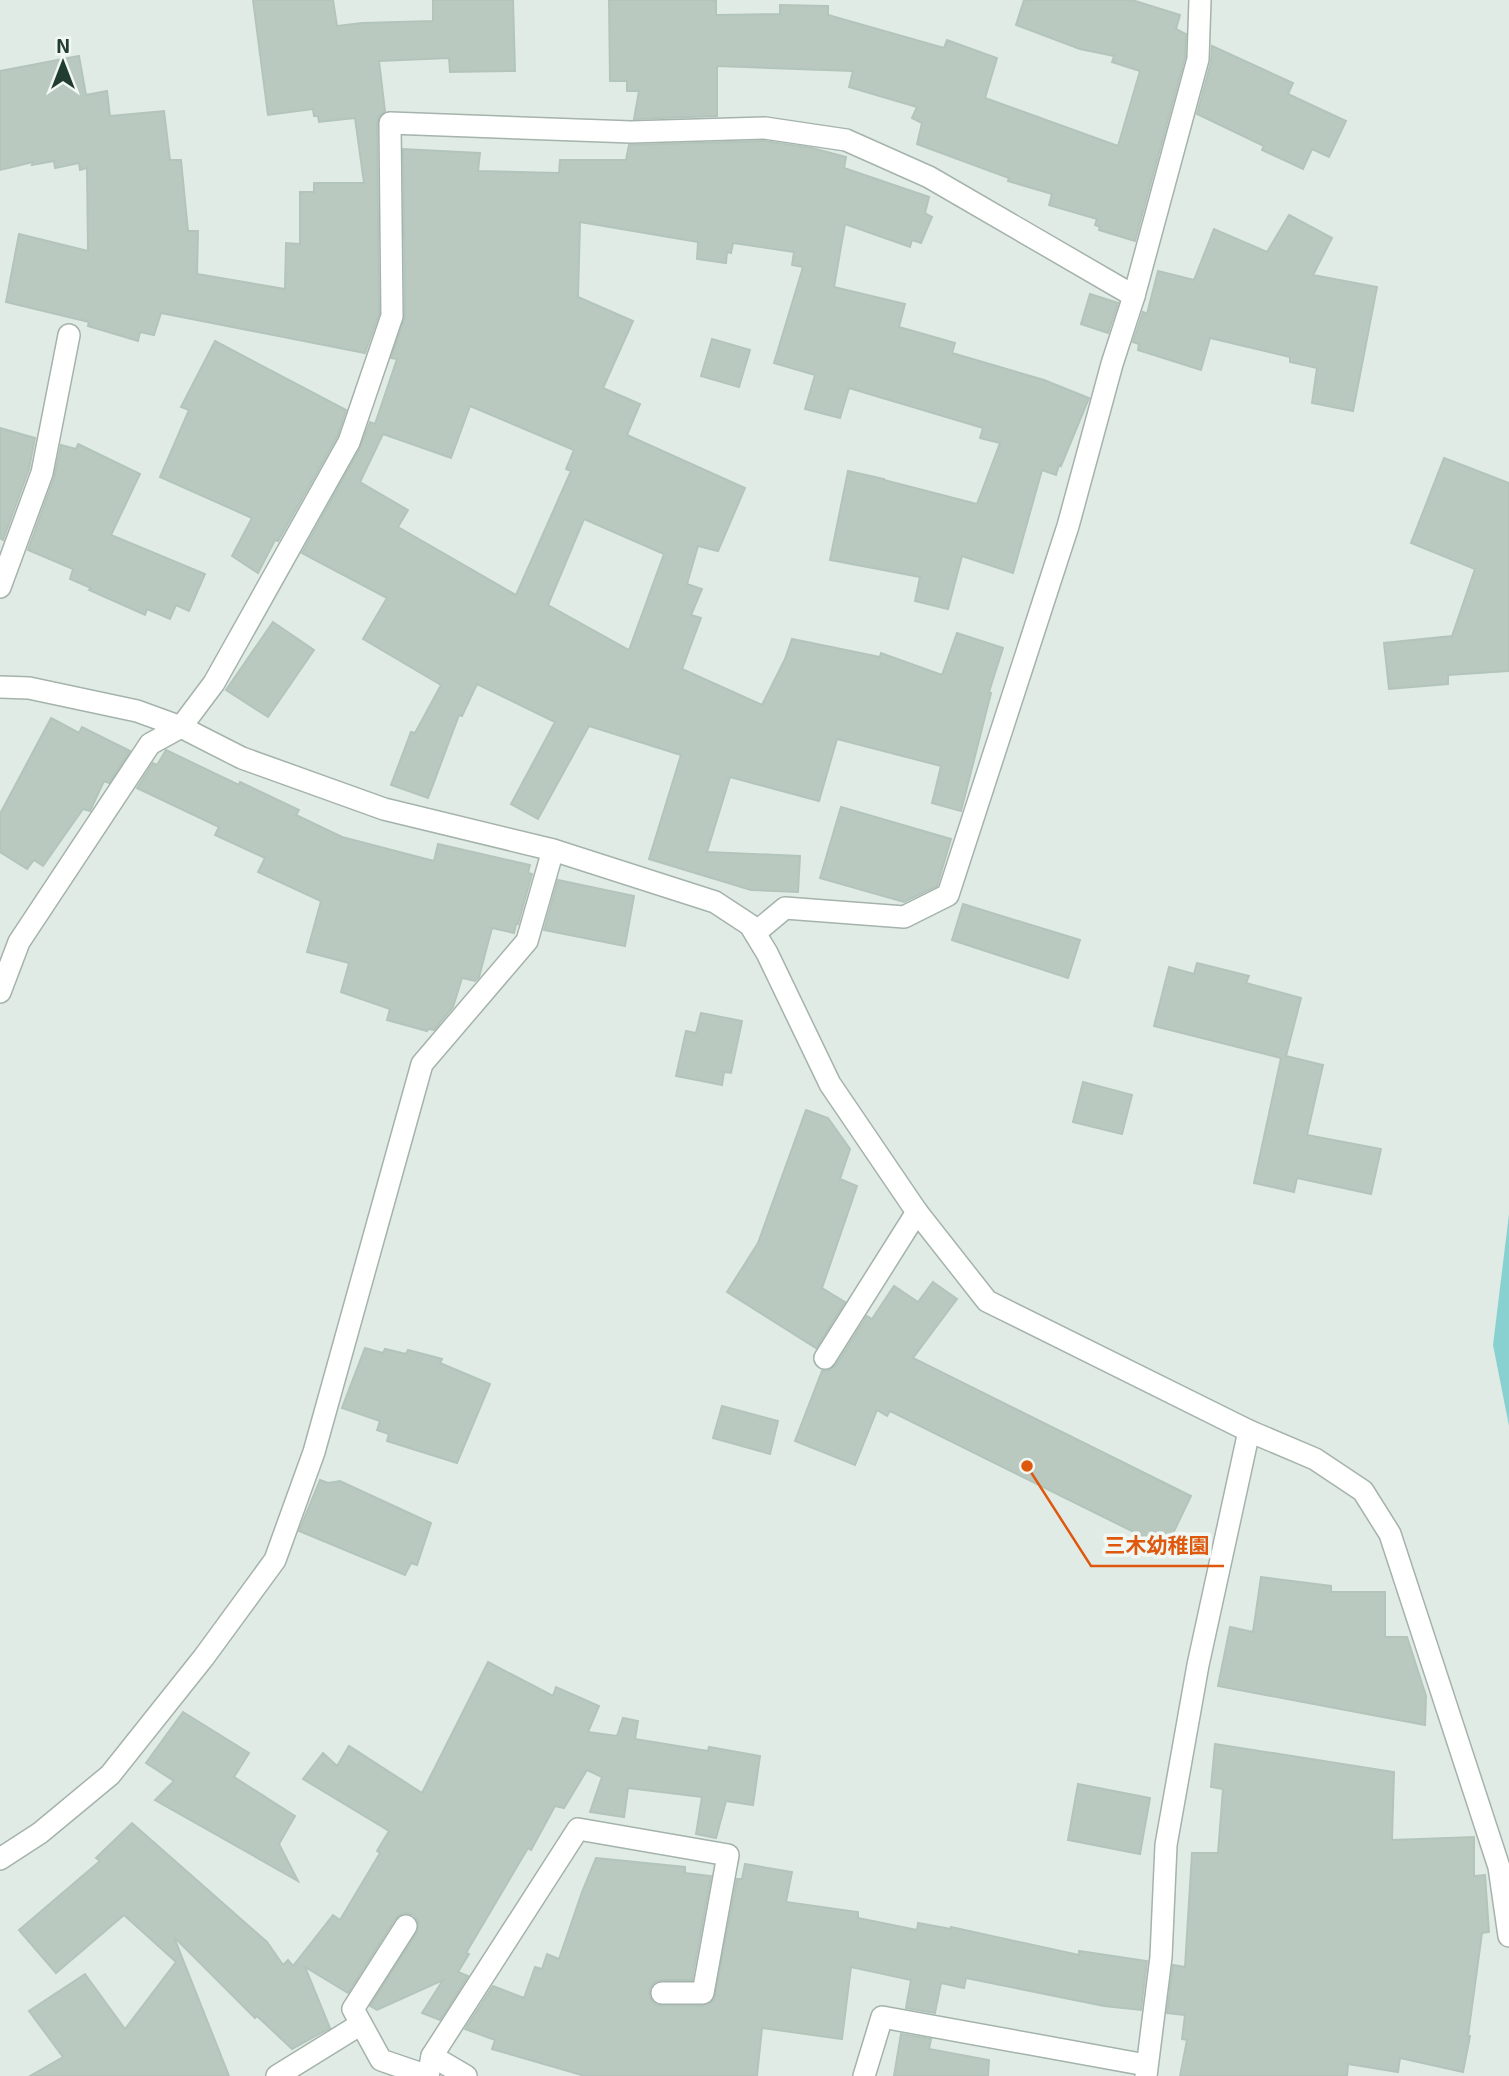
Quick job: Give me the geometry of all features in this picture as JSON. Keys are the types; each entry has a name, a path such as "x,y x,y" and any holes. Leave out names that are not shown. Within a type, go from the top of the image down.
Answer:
{"street":[{"path":"755,933 785,908 904,917 948,895 1068,526 1112,364 1134,296 1198,59 1200,0"},
{"path":"0,992 19,943 150,744 181,727 215,683 349,442 392,316 390,123 631,132 765,128 846,140 929,177 1134,296"},
{"path":"0,587 42,473 69,335"},
{"path":"0,687 29,688 137,711 181,727 242,758 384,809 553,850 715,902 750,925 830,1084 917,1212 987,1301 1248,1431 1315,1459 1363,1491 1390,1534 1499,1867 1509,1936"},
{"path":"0,1859 40,1833 110,1775 204,1657 275,1560 314,1452 422,1064 527,940 553,850"},
{"path":"825,1358 917,1212"},
{"path":"864,2076 882,2017 1146,2071 1161,1957 1166,1845 1198,1665 1248,1431"},
{"path":"429,2069 578,1829 728,1855 704,1993 662,1993"},
{"path":"406,1926 353,2009 381,2060 466,2076"},
{"path":"277,2076 361,2024"}],"water":[{"path":"1509,1214 1509,1426 1493,1345"}],"building":[{"path":"253,0 333,0 337,26 433,21 433,0 513,0 515,71 450,72 449,58 379,61 385,111 379,116 377,123 379,314 365,353 161,313 154,335 140,332 138,341 88,326 89,322 6,302 19,234 88,251 87,168 80,170 79,163 55,168 54,161 32,165 33,162 0,170 0,71 79,56 86,95 107,91 110,116 164,111 170,160 181,160 188,231 198,231 197,274 285,289 286,243 300,244 300,192 314,192 314,183 364,183 355,118 319,122 313,109 268,115"},
{"path":"609,0 716,0 716,15 780,14 780,5 828,6 828,15 944,48 947,40 997,58 985,98 1118,146 1140,71 1112,62 1114,56 1080,49 1016,25 1024,0 1132,0 1180,15 1176,29 1186,34 1185,57 1135,241 1099,230 1100,227 1095,225 1097,219 1049,205 1052,194 1008,181 1009,178 917,144 922,123 912,118 917,107 849,87 853,71 717,66 717,116 634,119 639,91 627,91 627,81 610,81"},
{"path":"1212,46 1293,83 1288,94 1346,121 1329,157 1312,149 1303,169 1262,150 1264,146 1197,114 1211,62"},
{"path":"764,141 812,148 846,157 844,168 929,197 925,213 932,217 921,243 912,240 910,247 845,224 834,287 905,304 899,327 955,343 952,353 1044,380 1089,398 1056,475 1042,470 1013,573 962,556 948,609 915,601 920,577 830,560 848,471 977,504 1000,443 980,438 983,428 849,388 840,418 805,409 815,375 774,363 803,267 792,265 794,252 733,243 731,253 727,252 726,263 697,259 698,242 580,222 578,297 633,321 603,388 640,404 627,435 745,488 718,551 698,546 687,584 702,589 691,615 701,618 682,669 762,705 792,639 880,657 881,653 942,675 957,633 1003,648 989,692 991,693 961,811 932,803 941,766 837,739 819,801 730,777 707,852 800,856 798,892 751,890 649,859 681,755 589,726 538,819 511,804 555,722 477,684 462,716 459,715 428,798 391,785 411,732 415,733 441,685 363,639 387,598 302,553 360,448 370,422 375,424 397,359 391,358 405,316 403,149 480,153 478,171 559,173 560,160 626,160 629,145","holes":["470,406 574,450 566,469 571,471 516,595 398,527 408,510 360,482 383,434 451,458","584,519 664,554 629,650 548,605"]},
{"path":"1289,215 1332,238 1313,275 1377,287 1353,411 1312,403 1317,368 1290,362 1290,357 1210,338 1201,370 1138,350 1139,344 1133,342 1143,312 1147,314 1158,271 1194,280 1214,229 1267,252"},
{"path":"1090,294 1118,303 1108,333 1081,324"},
{"path":"712,339 750,350 739,387 701,376"},
{"path":"215,341 346,410 337,437 258,573 232,556 252,518 160,477 189,410 181,407"},
{"path":"0,428 35,438 29,469 3,540 0,538"},
{"path":"78,444 140,474 111,535 205,574 189,611 176,605 170,619 147,609 145,615 89,590 91,588 70,579 73,569 28,550 54,478 61,445 76,449"},
{"path":"1444,458 1509,483 1509,671 1448,675 1448,684 1389,689 1384,643 1452,636 1475,569 1411,543"},
{"path":"273,622 314,650 268,717 226,690"},
{"path":"51,718 79,733 82,727 130,751 109,783 104,781 90,811 83,809 43,866 34,860 27,869 0,852 0,814"},
{"path":"166,750 299,810 296,815 342,837 434,861 438,844 530,865 528,873 532,874 514,933 492,928 479,977 475,981 462,978 453,1007 434,1030 427,1031 387,1020 390,1009 341,992 349,963 307,952 321,901 258,872 265,858 215,835 219,827 137,788 153,763 157,765"},
{"path":"841,807 951,839 937,886 904,902 820,878"},
{"path":"558,880 634,896 625,946 544,930"},
{"path":"963,904 1080,940 1068,978 952,940"},
{"path":"1197,963 1249,976 1246,983 1301,998 1286,1056 1323,1065 1307,1135 1381,1149 1371,1194 1297,1178 1294,1192 1254,1183 1281,1058 1154,1026 1169,967 1194,974"},
{"path":"701,1013 742,1021 731,1073 724,1072 722,1085 676,1076 686,1031 696,1033"},
{"path":"1083,1082 1132,1095 1122,1134 1073,1122"},
{"path":"806,1110 828,1118 850,1149 840,1179 857,1186 822,1288 845,1302 816,1348 727,1292 758,1243"},
{"path":"933,1282 957,1299 913,1358 1191,1496 1166,1548 890,1411 887,1416 877,1410 855,1465 795,1441 822,1371 830,1370 836,1365 867,1316 872,1319 894,1286 918,1302"},
{"path":"365,1348 383,1353 385,1349 406,1354 408,1350 442,1359 440,1363 490,1384 457,1463 387,1441 389,1434 377,1430 380,1421 342,1408"},
{"path":"722,1406 778,1421 770,1454 713,1438"},
{"path":"320,1480 328,1483 340,1481 431,1523 417,1565 411,1563 405,1575 299,1531"},
{"path":"1261,1577 1331,1586 1331,1592 1385,1592 1385,1637 1407,1637 1426,1696 1425,1725 1218,1686 1230,1627 1253,1632"},
{"path":"488,1662 553,1696 556,1687 599,1706 588,1732 617,1736 623,1718 638,1721 635,1739 760,1756 753,1805 726,1801 716,1838 696,1834 702,1797 628,1788 624,1817 590,1812 602,1777 587,1770 564,1808 555,1806 531,1850 528,1848 466,1953 469,1954 458,1972 468,1976 440,2020 422,2013 443,1980 377,2010 370,2006 417,1932 418,1921 414,1915 401,1914 395,1919 348,1993 305,1967 330,2028 292,2049 257,2016 255,2018 174,1937 229,2076 30,2076 63,2057 29,2011 85,1974 125,2029 176,1962 124,1915 56,1973 19,1930 100,1861 96,1858 132,1823 267,1942 283,1965 288,1960 293,1966 333,1915 340,1920 380,1853 377,1851 389,1831 303,1779 323,1753 337,1766 349,1746 422,1793"},
{"path":"183,1712 249,1753 234,1777 295,1816 279,1844 298,1881 155,1800 174,1781 146,1763"},
{"path":"1215,1744 1394,1772 1392,1840 1474,1837 1474,1876 1485,1875 1489,1932 1482,1933 1463,2072 1400,2058 1398,2072 1348,2064 1347,2076 1180,2076 1187,2040 1182,2039 1185,2015 1167,2013 1173,1965 1185,1967 1192,1853 1218,1853 1223,1789 1211,1787"},
{"path":"1078,1784 1150,1798 1140,1854 1068,1840"},
{"path":"596,1858 685,1867 685,1873 711,1876 692,1980 655,1982 650,1987 649,1994 656,2005 703,2006 714,2000 737,1879 742,1879 745,1864 792,1872 786,1902 858,1912 858,1918 917,1930 918,1923 951,1927 1079,1955 1079,1951 1147,1961 1141,2010 1104,2006 966,1978 964,1988 941,1983 935,2013 906,2008 911,1980 851,1967 842,2039 762,2028 757,2076 585,2076 492,2049 495,2040 465,2029 493,1986 524,1998 535,1967 542,1969 547,1954 559,1959"},
{"path":"901,2034 931,2039 929,2049 989,2060 988,2076 894,2076"}],"place":[{"name":"三木幼稚園","path":"1027,1466"}]}
